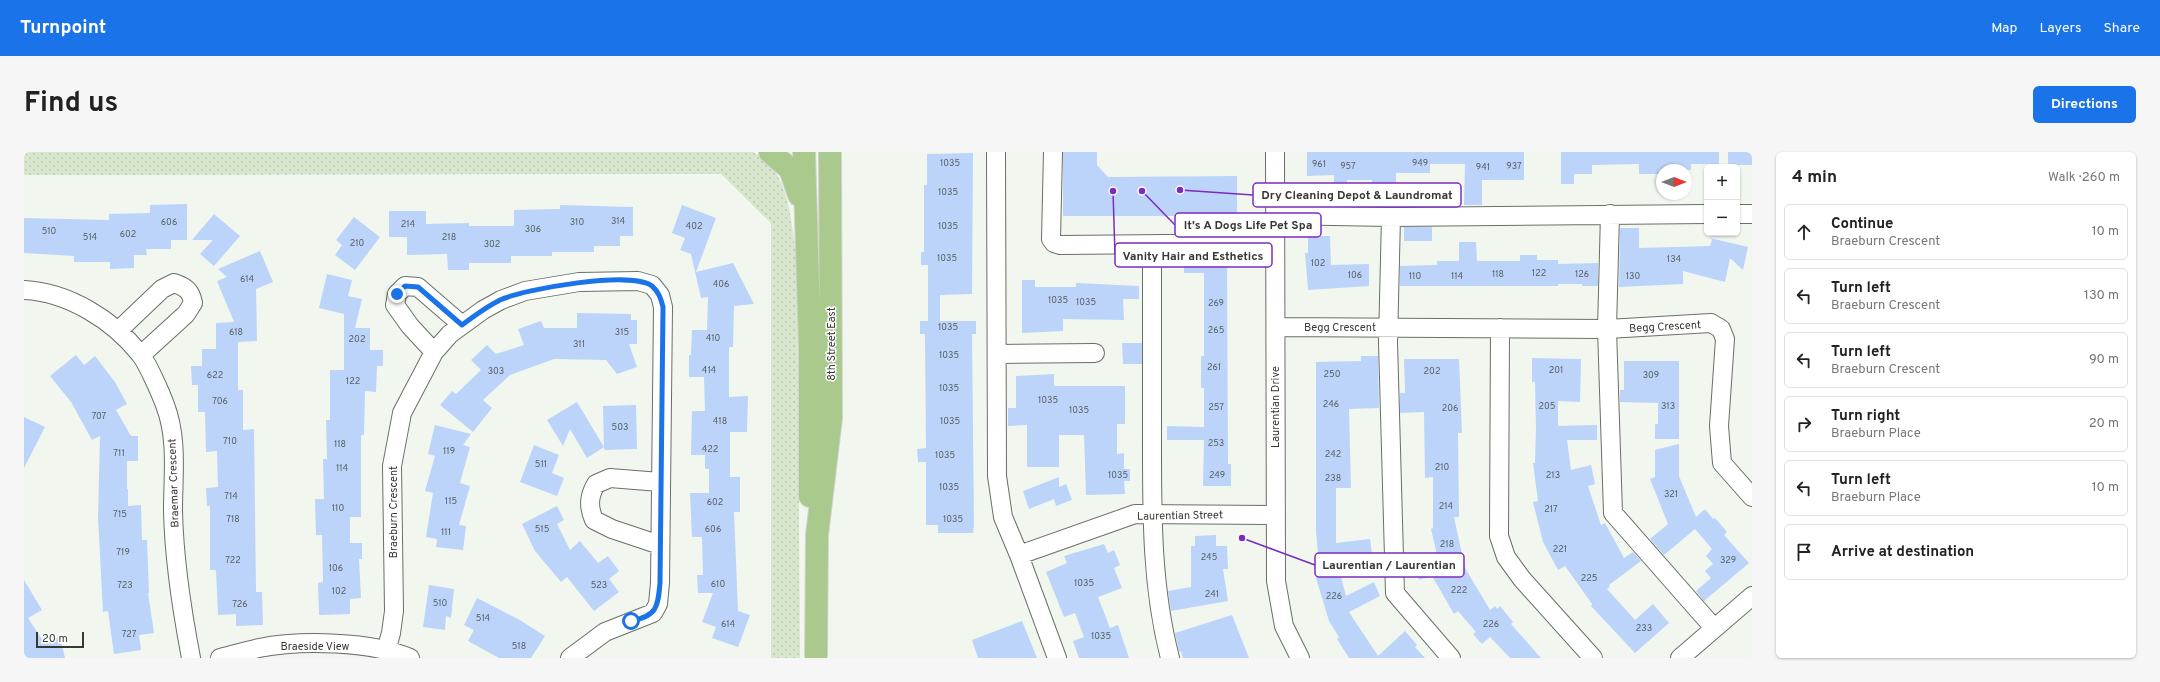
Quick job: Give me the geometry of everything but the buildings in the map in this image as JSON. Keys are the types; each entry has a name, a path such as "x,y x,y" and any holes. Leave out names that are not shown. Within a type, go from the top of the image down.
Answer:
{"main road":[{"path":"770,152 790,169 804,209"},
{"name":"8th Street East","path":"804,152 804,209 810,350 810,500 816,535"},
{"name":"8th Street East","path":"816,658 816,535 831,418 830,152"}],"street":[{"path":"996,152 997,476 1003,517 1019,555 1057,658"},
{"path":"1053,152 1051,239 1054,243 1060,245 1275,243"},
{"name":"Laurentian Drive","path":"1275,152 1276,581 1284,626 1300,658"},
{"path":"1610,214 1607,329 1613,512 1714,628"},
{"path":"1275,215 1391,217 1704,214"},
{"path":"1740,214 1752,214"},
{"path":"1391,217 1388,327 1395,593 1451,658"},
{"path":"1152,245 1151,514 1156,588 1162,625 1170,658"},
{"name":"Braeburn Crescent","path":"386,650 391,633 394,611 392,466 402,413 434,352 450,334 462,325 501,300 525,291 579,282 638,281 652,285 660,295 663,307 660,583 658,604 653,613 605,632 570,658"},
{"path":"119,330 162,289 174,283 184,286 192,293 193,303 186,314 141,355"},
{"path":"434,352 410,326 395,305 397,294 405,286 418,287 462,325"},
{"name":"Braemar Crescent","path":"24,290 40,291 83,307 119,330 141,355 166,406 172,437 173,512 184,621 191,658"},
{"name":"Begg Crescent","path":"1276,327 1607,329 1712,323 1721,329 1724,339 1719,426 1722,463 1752,497"},
{"path":"1500,328 1499,536 1506,557 1522,579 1593,658"},
{"path":"996,354 1095,353"},
{"path":"660,482 610,478 596,484 591,494 590,510 594,520 612,529 660,545"},
{"name":"Laurentian Street","path":"1019,555 1134,514 1275,515"},
{"path":"1680,658 1752,596"},
{"name":"Braeside View","path":"220,658 260,648 306,644 341,644 386,650 410,658"}],"green space":[{"path":"24,152 753,152 763,158 776,172 786,195 797,258 800,658 771,658 771,223 721,174 24,175"}],"place":[{"name":"Dry Cleaning Depot & Laundromat","path":"1180,190"},
{"name":"Vanity Hair and Esthetics","path":"1113,191"},
{"name":"It's A Dogs Life Pet Spa","path":"1142,191"},
{"name":"Laurentian / Laurentian","path":"1242,538"}],"route":[{"path":"397,294 405,286 418,287 462,325 483,310 501,300 525,291 579,282 638,281 652,285 660,295 663,307 660,583 658,604 653,613 643,619 631,621"}]}
